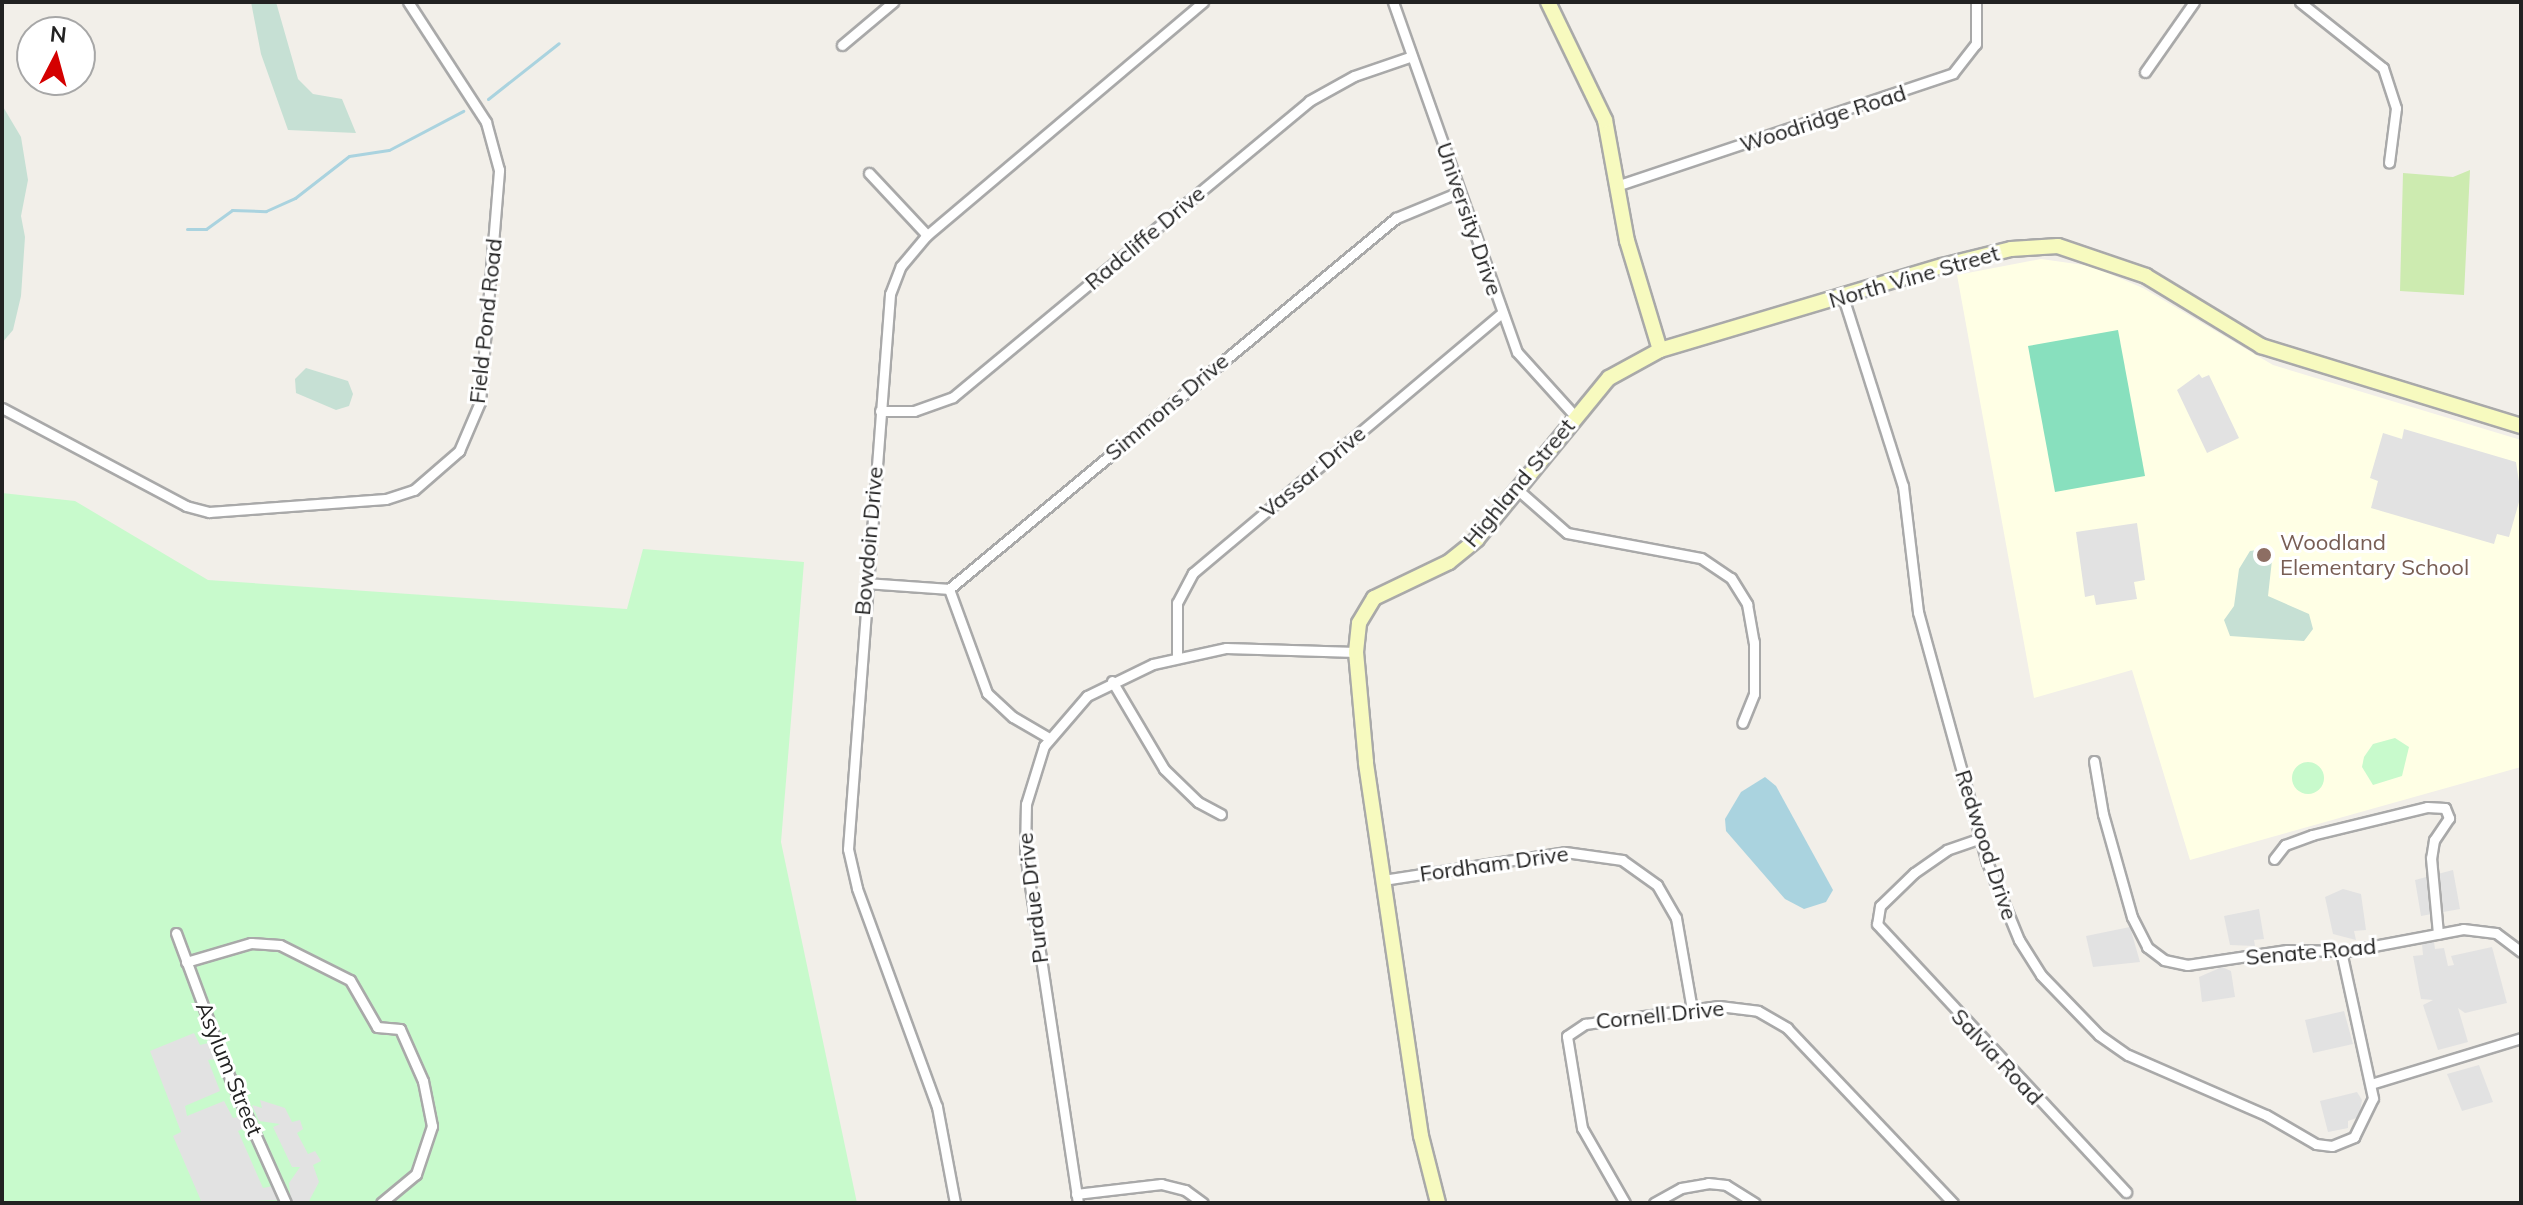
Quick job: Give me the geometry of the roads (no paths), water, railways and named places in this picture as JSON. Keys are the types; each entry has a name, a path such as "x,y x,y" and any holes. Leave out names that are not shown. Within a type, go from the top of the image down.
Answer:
{"street":[{"name":"Field Pond Road","path":"2,408 186,506 209,512 386,499 414,490 459,451 480,402 499,175 486,122 408,2"},
{"path":"842,45 893,2"},
{"name":"Bowdoin Drive","path":"955,1203 937,1107 849,855 866,583 892,287 927,235 1203,2"},
{"name":"University Drive","path":"1393,2 1502,313 1528,369 1576,417"},
{"path":"1548,2 1605,120 1627,241 1660,350"},
{"name":"Woodridge Road","path":"1616,186 1953,73 1976,44 1976,2"},
{"path":"2145,72 2194,2"},
{"path":"2300,2 2383,68 2396,108 2389,163"},
{"name":"Radcliffe Drive","path":"880,411 922,410 953,397 1309,101 1344,80 1412,56"},
{"path":"869,173 927,235"},
{"name":"Simmons Drive","path":"949,589 1396,218 1459,192"},
{"name":"North Vine Street","path":"1660,350 2011,249 2073,248 2146,276 2261,346 2521,426"},
{"name":"Redwood Drive","path":"1843,297 1903,486 1918,612 1981,838 1996,888 2026,953 2050,986 2110,1045 2324,1146 2354,1137 2372,1102 2371,1084"},
{"name":"Vassar Drive","path":"1177,658 1177,603 1193,573 1502,313"},
{"name":"Highland Street","path":"1438,1203 1421,1136 1383,880 1356,652 1359,623 1374,598 1453,558 1518,490 1618,370 1660,350"},
{"path":"1518,490 1567,533 1701,558 1731,578 1747,604 1754,642 1754,694 1742,723"},
{"path":"866,583 949,589 987,693 1013,717 1049,738"},
{"name":"Purdue Drive","path":"1077,1198 1024,843 1028,792 1049,738 1078,703 1112,681 1177,658 1246,647 1356,652"},
{"path":"1112,681 1164,769 1198,802 1221,814"},
{"name":"Senate Road","path":"2094,761 2124,893 2151,951 2187,965 2287,950 2341,951 2438,934 2487,930 2521,952"},
{"path":"2274,859 2285,845 2312,835 2415,809 2445,808 2449,818 2434,840 2431,858 2438,934"},
{"name":"Salvia Road","path":"1981,838 1934,858 1891,893 1876,917 1884,937 2126,1192"},
{"name":"Fordham Drive","path":"1383,880 1565,852 1622,860 1650,877 1676,918 1692,1010"},
{"name":"Asylum Street","path":"176,933 286,1203"},
{"path":"186,962 251,943 280,945 350,980 377,1027 400,1029 423,1081 432,1126 416,1174 381,1203"},
{"path":"2341,951 2371,1084 2521,1038"},
{"name":"Cornell Drive","path":"1625,1203 1582,1128 1567,1036 1585,1024 1736,1007 1774,1018 1953,1203"},
{"path":"1654,1203 1681,1188 1708,1183 1726,1185 1755,1203"},
{"path":"1077,1198 1167,1184 1203,1203"}],"water":[{"path":"1765,777 1776,786 1833,890 1826,902 1804,909 1785,899 1726,831 1725,819 1741,792"}],"waterway":[{"path":"488,99 559,43"},
{"path":"187,229 206,229 232,210 266,211 295,198 349,156 389,150 463,111"}],"place":[{"name":"Woodland Elementary School","path":"2264,555"}]}
